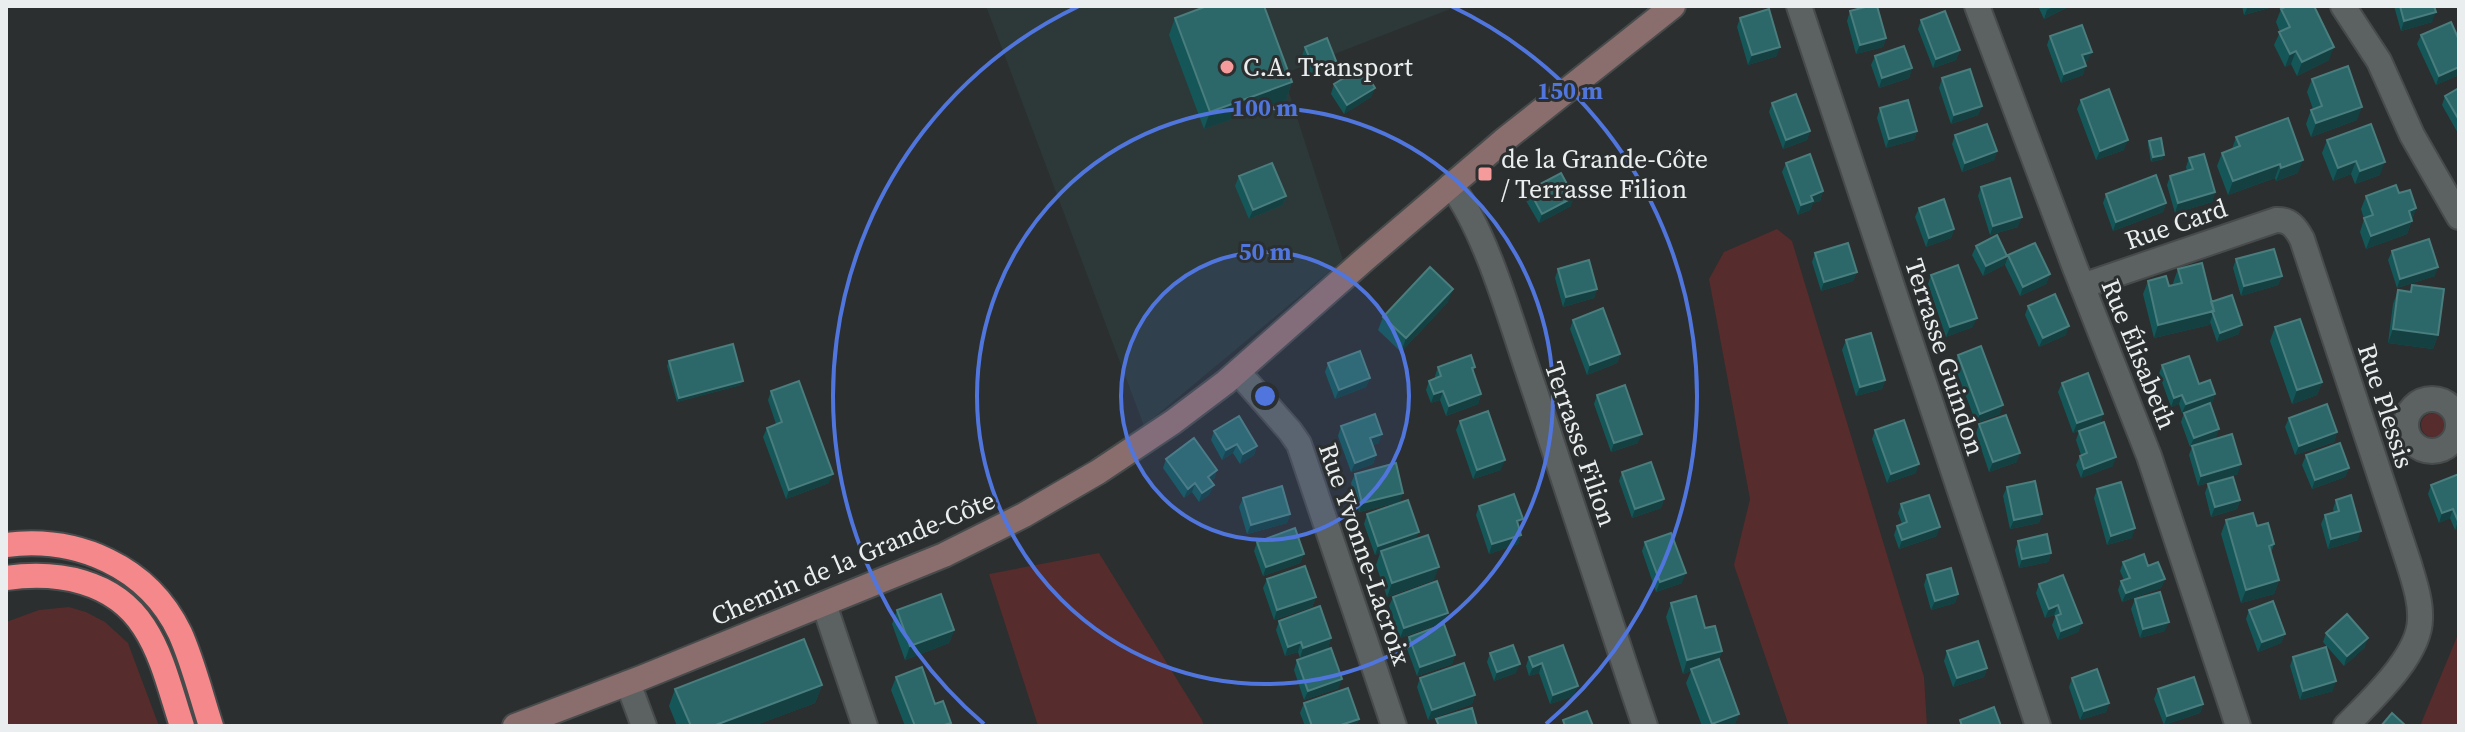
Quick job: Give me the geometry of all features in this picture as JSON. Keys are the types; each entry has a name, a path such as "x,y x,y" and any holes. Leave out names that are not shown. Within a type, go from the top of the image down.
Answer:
{"highway":[{"path":"6,545 42,543 75,548 106,559 143,584 164,607 179,632 211,726"},
{"path":"6,578 44,575 78,580 94,585 123,603 149,635 182,726"}],"main road":[{"name":"Chemin de la Grande-Côte","path":"515,726 944,555 1024,515 1135,448 1238,372 1451,185 1673,6"}],"street":[{"name":"Terrasse Guindon","path":"1799,6 2038,726"},
{"name":"Rue Élisabeth","path":"1977,6 2149,456 2238,726"},
{"path":"2343,6 2379,61 2412,135 2459,217"},
{"name":"Terrasse Filion","path":"1451,185 1494,274 1645,726"},
{"name":"Rue Card","path":"2082,286 2264,224 2281,220 2289,222"},
{"name":"Rue Plessis","path":"2289,222 2302,239 2409,564 2420,612 2419,632 2407,655 2346,726"},
{"name":"Rue Yvonne-Lacroix","path":"1238,372 1299,444 1394,726"},
{"path":"824,604 865,726"},
{"path":"628,683 644,726"}],"shaded area":[{"path":"986,6 1458,6 1283,74 1343,260 1144,426"},
{"path":"1777,229 1792,241 1924,677 1927,726 1789,726 1734,565 1750,499 1709,279 1724,252"},
{"path":"2433,413 2442,416 2445,425 2442,434 2433,437 2424,434 2421,425 2424,416"},
{"path":"1099,553 1204,726 1038,726 989,574"},
{"path":"69,607 105,622 128,643 159,726 6,726 6,622 39,610"},
{"path":"2459,632 2459,726 2420,726"}],"building":[{"name":"C.A. Transport","path":"1207,6 1264,6 1292,82 1210,112 1175,18"},
{"path":"1877,6 1886,38 1860,45 1850,11"},
{"path":"2287,6 2314,6 2334,47 2302,62 2296,51 2290,54 2279,32 2290,27 2281,9"},
{"path":"2400,6 2434,6 2436,12 2404,21"},
{"path":"1769,9 1780,47 1752,55 1740,18"},
{"path":"1945,11 1960,50 1936,59 1921,20"},
{"path":"2451,22 2459,40 2459,67 2439,76 2421,35"},
{"path":"2082,25 2092,52 2082,55 2086,66 2064,74 2050,36"},
{"path":"1327,38 1336,61 1314,69 1305,47"},
{"path":"1904,46 1912,68 1882,78 1875,56"},
{"path":"2348,66 2362,107 2316,123 2311,110 2322,106 2312,79"},
{"path":"1362,67 1375,88 1347,105 1334,84"},
{"path":"1970,69 1982,106 1954,115 1942,78"},
{"path":"2459,88 2459,120 2445,96"},
{"path":"2109,89 2128,140 2100,151 2081,100"},
{"path":"1796,94 1810,131 1786,140 1772,103"},
{"path":"1908,100 1917,131 1889,139 1880,108"},
{"path":"2288,118 2303,160 2281,168 2280,164 2233,181 2222,153 2240,146 2236,137"},
{"path":"1987,124 1997,151 1965,163 1955,135"},
{"path":"2371,124 2385,162 2360,171 2356,161 2338,168 2327,140"},
{"path":"2161,138 2164,155 2153,157 2149,141"},
{"path":"1810,154 1823,191 1811,196 1813,201 1801,205 1786,163"},
{"path":"2204,154 2215,192 2178,203 2170,176 2193,169 2189,158"},
{"path":"1272,163 1286,196 1253,210 1239,176"},
{"path":"1561,173 1574,197 1542,214 1529,190"},
{"path":"2156,175 2166,203 2116,222 2106,194"},
{"path":"2010,178 2022,217 1993,226 1981,187"},
{"path":"2396,185 2399,193 2410,190 2416,208 2409,211 2412,221 2371,236 2364,218 2373,215 2366,196"},
{"path":"1944,199 1954,229 1929,238 1919,208"},
{"path":"1997,235 2007,256 1986,266 1976,246"},
{"path":"2429,239 2438,267 2400,279 2392,251"},
{"path":"1848,243 1857,272 1824,282 1815,253"},
{"path":"2035,243 2050,274 2023,287 2008,255"},
{"path":"2274,249 2282,276 2244,286 2236,259"},
{"path":"1589,260 1597,289 1566,297 1558,269"},
{"path":"2202,263 2214,311 2158,325 2148,281 2166,276 2169,286 2182,283 2178,269"},
{"path":"1958,265 1977,318 1950,327 1931,275"},
{"path":"1430,267 1453,289 1406,338 1383,317"},
{"path":"2412,285 2444,289 2438,335 2393,329 2398,290 2411,292"},
{"path":"2055,294 2069,326 2043,338 2028,306"},
{"path":"2232,295 2242,325 2220,333 2211,302"},
{"path":"1603,308 1620,354 1590,365 1573,320"},
{"path":"2300,319 2322,382 2297,390 2275,327"},
{"path":"1871,333 1885,380 1860,387 1846,340"},
{"path":"733,344 743,381 679,398 669,361"},
{"path":"1981,346 2003,405 1980,414 1958,355"},
{"path":"1360,351 1370,378 1339,390 1328,363"},
{"path":"1471,355 1481,394 1449,406 1443,391 1434,394 1429,381 1441,376 1438,367"},
{"path":"2189,356 2199,384 2210,380 2215,394 2186,404 2182,395 2174,398 2162,365"},
{"path":"2088,373 2103,414 2077,423 2062,383"},
{"path":"799,381 833,474 789,490 767,428 782,422 771,391"},
{"path":"1625,385 1642,434 1614,443 1597,395"},
{"path":"2210,403 2219,429 2194,438 2184,413"},
{"path":"2327,404 2337,432 2299,446 2289,418"},
{"path":"1488,411 1505,460 1477,470 1460,421"},
{"path":"1375,414 1382,434 1370,438 1376,455 1355,463 1341,426"},
{"path":"2006,415 2020,453 1993,462 1979,424"},
{"path":"1239,416 1257,446 1243,454 1237,444 1226,450 1214,431"},
{"path":"1904,420 1919,464 1891,474 1875,430"},
{"path":"2104,422 2116,457 2084,469 2080,456 2087,453 2079,431"},
{"path":"2232,434 2241,464 2201,476 2192,446"},
{"path":"1194,438 1217,470 1208,477 1214,485 1202,493 1195,483 1188,489 1166,459"},
{"path":"2340,443 2349,468 2315,480 2306,455"},
{"path":"1651,462 1664,499 1635,509 1622,472"},
{"path":"1396,463 1403,493 1362,503 1355,474"},
{"path":"2459,474 2458,521 2453,509 2442,513 2431,485"},
{"path":"2233,477 2240,500 2215,507 2208,484"},
{"path":"2035,481 2042,514 2014,520 2007,487"},
{"path":"2121,482 2135,528 2111,536 2097,489"},
{"path":"1282,486 1290,514 1251,525 1243,498"},
{"path":"1514,494 1523,519 1517,521 1521,535 1492,544 1479,506"},
{"path":"1929,495 1940,527 1902,540 1897,526 1907,522 1901,504"},
{"path":"2351,495 2361,531 2331,539 2325,515 2339,511 2336,500"},
{"path":"1408,500 1419,532 1378,546 1367,514"},
{"path":"2253,513 2257,526 2268,523 2274,544 2269,546 2279,580 2246,590 2226,520"},
{"path":"1295,528 1304,554 1266,567 1257,542"},
{"path":"1671,533 1686,573 1660,582 1645,542"},
{"path":"2047,534 2051,553 2022,559 2018,541"},
{"path":"1428,535 1439,567 1392,583 1381,551"},
{"path":"2144,554 2148,566 2158,562 2165,579 2126,593 2121,581 2130,578 2123,562"},
{"path":"1305,566 1316,597 1277,610 1267,579"},
{"path":"1951,568 1958,594 1935,601 1927,575"},
{"path":"2063,575 2082,623 2061,631 2056,616 2061,614 2058,605 2049,609 2039,584"},
{"path":"1437,581 1448,613 1404,628 1393,597"},
{"path":"2160,592 2169,622 2143,629 2135,599"},
{"path":"941,594 954,630 910,646 897,610"},
{"path":"1696,596 1705,628 1715,626 1722,651 1687,660 1671,603"},
{"path":"2273,601 2285,634 2262,642 2249,610"},
{"path":"1320,606 1331,638 1303,648 1301,642 1288,647 1279,621"},
{"path":"2347,614 2368,638 2347,656 2326,633"},
{"path":"1444,624 1455,655 1420,667 1409,637"},
{"path":"804,639 822,685 713,726 691,726 675,689"},
{"path":"1978,641 1987,668 1957,678 1947,651"},
{"path":"1513,645 1520,664 1497,672 1490,653"},
{"path":"1563,645 1578,686 1553,695 1542,663 1533,667 1529,657"},
{"path":"2326,647 2336,681 2303,691 2293,657"},
{"path":"1331,648 1342,679 1308,691 1297,660"},
{"path":"1719,659 1739,714 1712,724 1691,669"},
{"path":"1464,663 1475,695 1432,710 1420,678"},
{"path":"922,667 935,704 943,701 951,723 915,726 896,677"},
{"path":"2097,669 2109,703 2084,711 2072,678"},
{"path":"2194,677 2203,704 2167,716 2158,689"},
{"path":"1348,688 1359,719 1338,726 1312,726 1304,703"},
{"path":"1994,707 2001,726 1962,726 1960,720"},
{"path":"1472,708 1477,726 1439,726 1436,719"},
{"path":"1587,711 1593,726 1565,726 1563,720"},
{"path":"2392,713 2406,726 2381,726"}],"place":[{"name":"C.A. Transport","path":"1227,67"},
{"name":"de la Grande-Côte / Terrasse Filion","path":"1485,174"}]}
